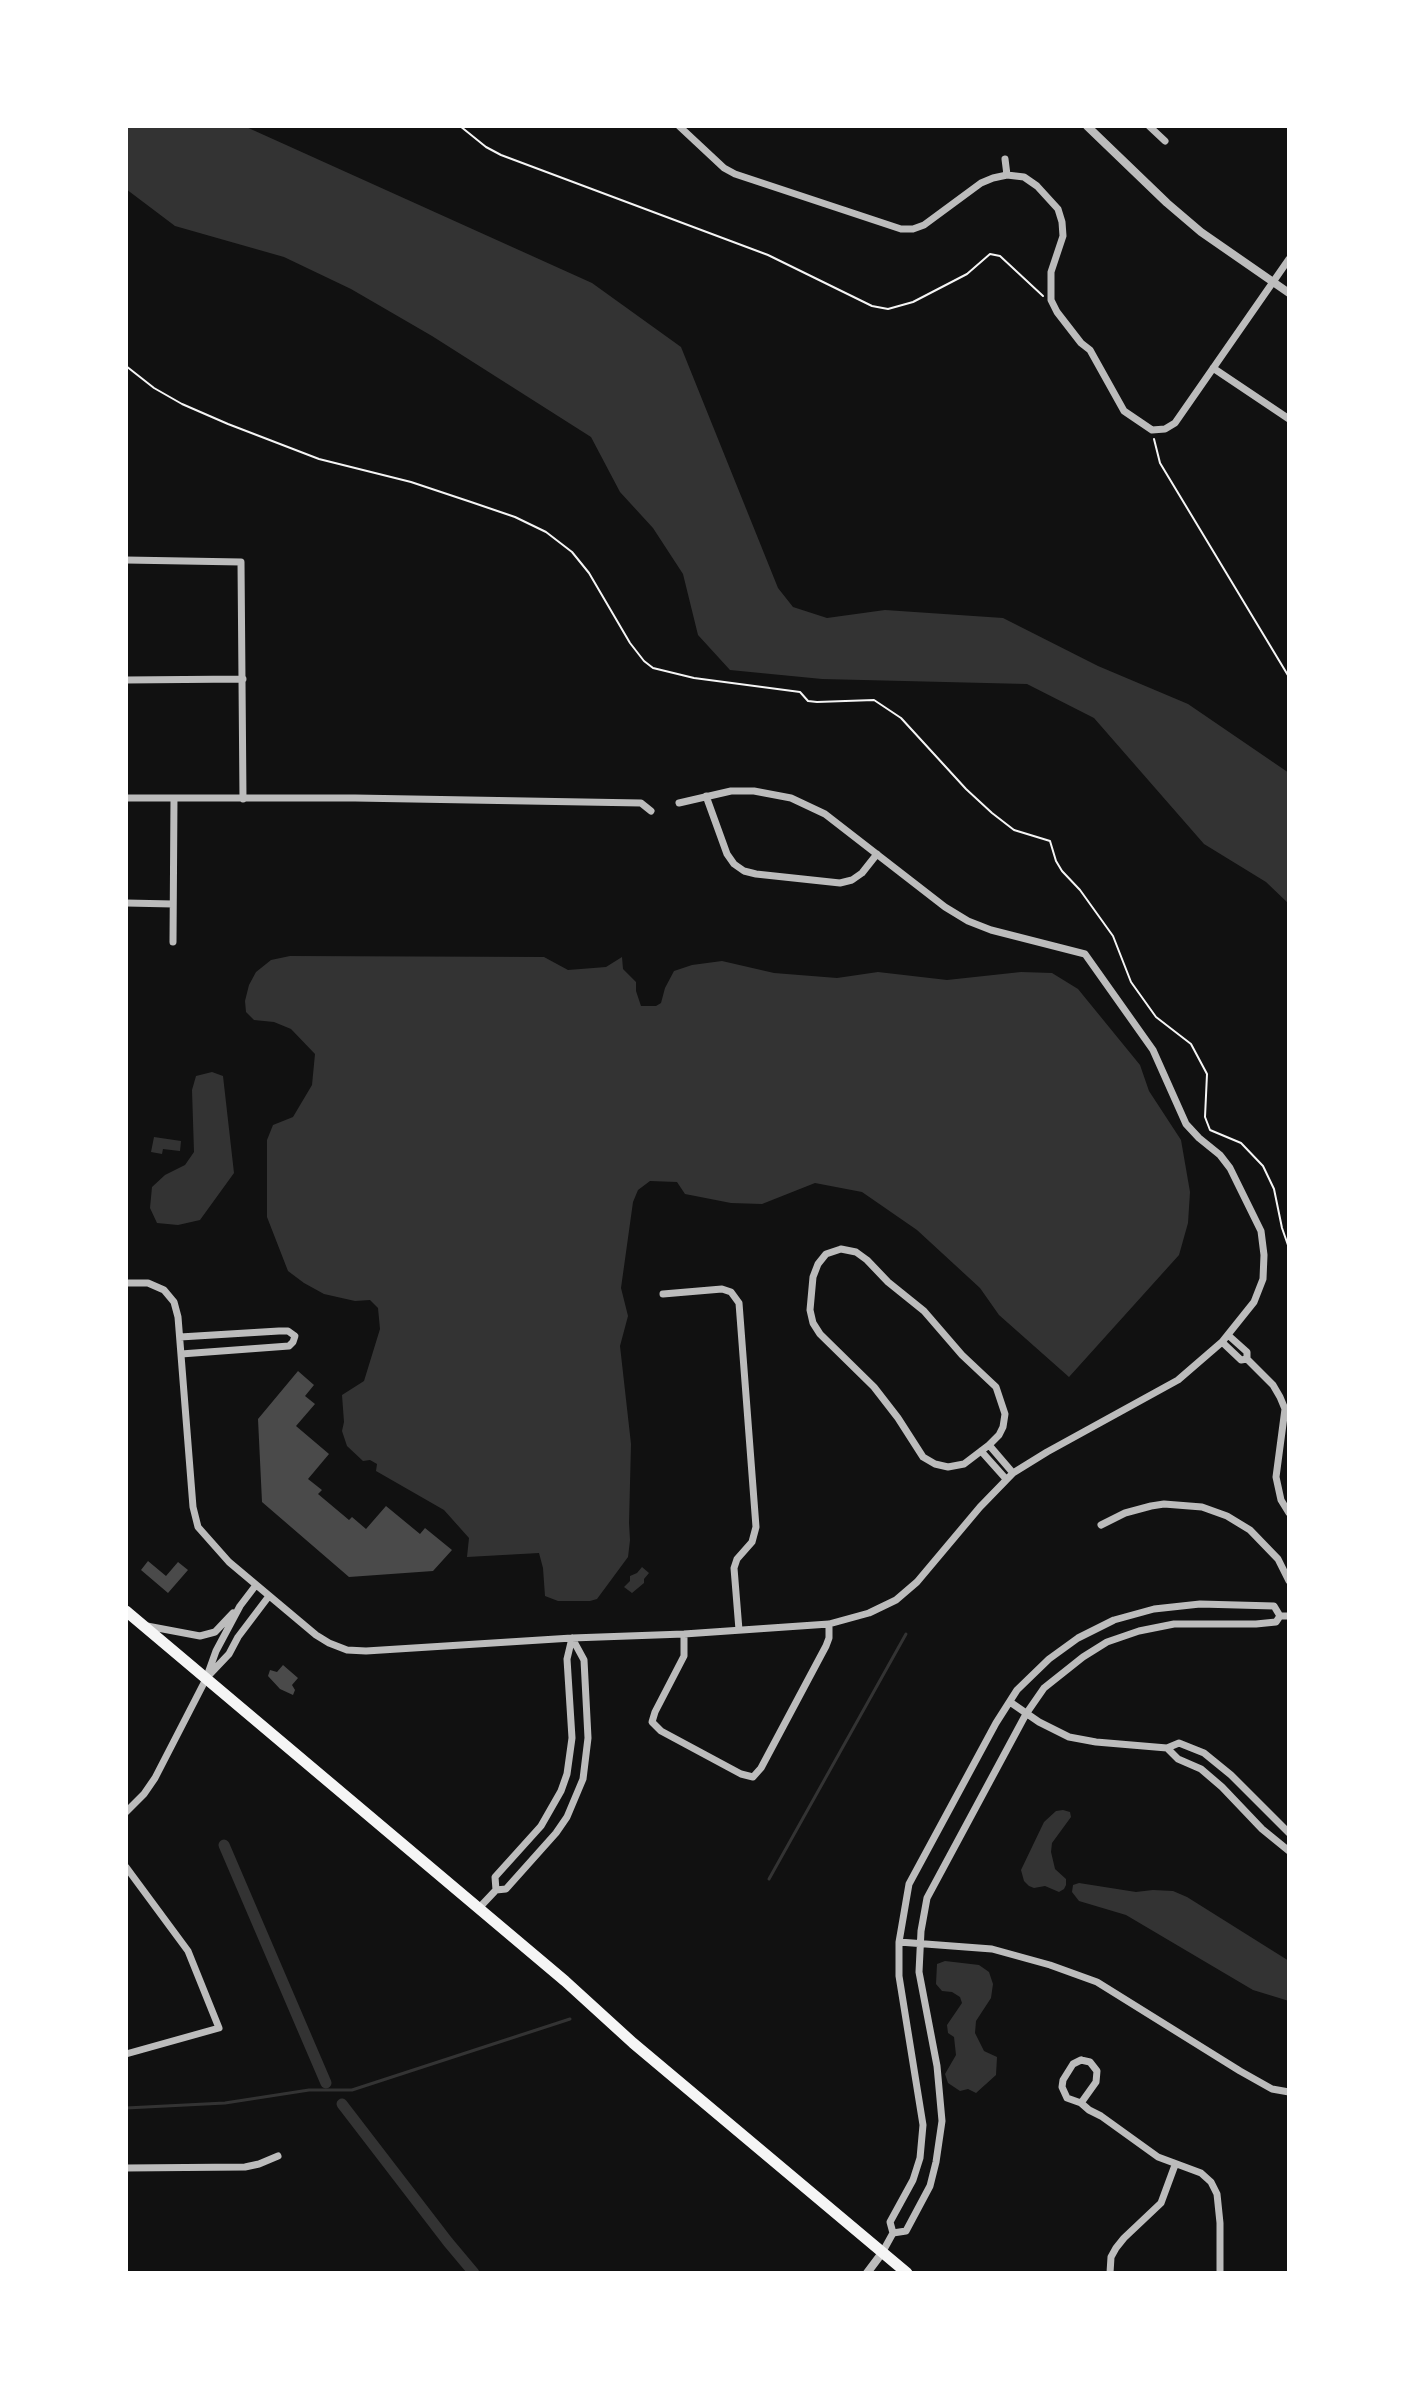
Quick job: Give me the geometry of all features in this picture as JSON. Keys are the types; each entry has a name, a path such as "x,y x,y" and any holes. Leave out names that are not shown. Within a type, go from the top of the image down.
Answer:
{"main road":[{"path":"126,1611 907,2273"}],"street":[{"path":"679,126 724,168 735,174 901,229 924,225 981,183 1007,175 1024,177 1058,209 1062,222 1063,236 1051,272 1051,300 1065,324 1100,365 1124,411 1152,430 1165,429 1175,423 1289,259"},
{"path":"1087,126 1201,232 1289,293"},
{"path":"1149,126 1165,141"},
{"path":"1005,159 1007,175"},
{"path":"1213,368 1289,419"},
{"path":"126,560 241,562 243,799"},
{"path":"126,680 243,679"},
{"path":"126,1283 148,1283 164,1290 174,1302 180,1337 193,1507 198,1527 219,1552 316,1635 347,1650 829,1624 869,1613 896,1600 917,1582 1013,1473 1178,1380 1225,1338 1254,1302 1263,1279 1261,1231 1230,1168 1186,1124 1153,1050 1085,954 991,930 968,921 945,907 825,814 791,798 754,791 731,791 679,803"},
{"path":"706,796 727,854 744,871 840,883 862,873 877,854"},
{"path":"126,798 641,803 651,811"},
{"path":"173,942 174,798"},
{"path":"126,903 173,904"},
{"path":"841,1249 856,1252 924,1311 962,1355 996,1387 1005,1414 999,1435 989,1445 964,1464 948,1467 923,1457 874,1387 820,1334 813,1323 810,1310 813,1277 826,1254 841,1249"},
{"path":"663,1294 722,1289 737,1297 739,1303 756,1527 752,1542 737,1559 734,1568 739,1630"},
{"path":"180,1337 279,1331 288,1331 295,1336 289,1346 181,1354"},
{"path":"1225,1338 1241,1360 1247,1359 1273,1385 1285,1409 1276,1477 1281,1500 1289,1513"},
{"path":"989,1445 1013,1473"},
{"path":"981,1451 1006,1479"},
{"path":"1101,1525 1125,1513 1151,1506 1202,1507 1227,1516 1250,1530 1278,1559 1289,1581"},
{"path":"144,1625 208,1635 215,1632 240,1606 256,1585"},
{"path":"206,1679 229,1654 269,1596"},
{"path":"867,2273 893,2233 890,2222 913,2180 920,2158 923,2125 899,1976 899,1942 909,1884 996,1723 1017,1690 1049,1659 1078,1638 1114,1620 1154,1609 1200,1604 1274,1606 1285,1616 1276,1622 1174,1624 1107,1642 1044,1688 1026,1714 927,1898 919,1972 937,2066 942,2121 930,2186 906,2231 893,2233"},
{"path":"126,1812 155,1778 240,1606"},
{"path":"684,1634 684,1656 652,1722 661,1731 741,1774 753,1777 761,1768 826,1646 829,1624"},
{"path":"479,1908 496,1890 506,1889 556,1833 567,1817 583,1779 588,1738 584,1660 572,1638"},
{"path":"496,1890 495,1877 541,1826 567,1774 572,1738 567,1659 572,1638"},
{"path":"1010,1702 1069,1737 1167,1748 1179,1743 1204,1753 1231,1775 1289,1833"},
{"path":"1167,1748 1178,1759 1201,1769 1289,1851"},
{"path":"126,1867 188,1951 219,2028 126,2054"},
{"path":"899,1942 992,1949 1097,1982 1240,2071 1272,2089 1289,2092"},
{"path":"1081,2103 1096,2082 1097,2071 1090,2062 1081,2060 1073,2064 1063,2080 1062,2087 1067,2098 1081,2103 1158,2157 1201,2173 1211,2182 1217,2194 1220,2223 1220,2273"},
{"path":"126,2168 245,2167 278,2156"},
{"path":"1110,2273 1111,2257 1116,2248 1161,2203 1175,2165"}],"path":[{"path":"460,126 501,155 768,255 881,309 897,308 913,302 967,274 987,256 995,254 1042,296 1051,300"},
{"path":"126,366 154,388 182,404 299,452 411,482 546,532 572,552 589,573 618,625 644,661 653,668 694,678 800,692 808,701 874,700 901,718 992,813 1014,830 1050,841 1062,871 1080,890 1113,936 1131,982 1156,1017 1191,1044 1207,1074 1205,1117 1210,1130 1241,1143 1263,1166 1274,1189 1289,1248"},
{"path":"1152,430 1160,463 1289,677"}],"shaded area":[{"path":"126,126 244,126 592,283 681,347 778,588 793,607 827,618 885,610 1003,618 1098,666 1188,704 1289,773 1289,904 1266,882 1204,844 1094,718 1027,684 822,679 730,670 698,635 683,574 653,528 620,492 591,437 432,336 351,289 284,257 175,226 126,189"},
{"path":"290,956 544,957 568,970 606,967 622,957 623,969 636,982 641,1006 661,1003 674,971 722,961 774,973 837,978 878,972 947,980 1021,972 1052,973 1078,989 1140,1065 1149,1091 1181,1140 1190,1192 1188,1223 1179,1255 1069,1377 999,1315 980,1288 917,1230 862,1192 815,1183 762,1204 731,1203 685,1194 677,1182 650,1181 638,1190 633,1202 621,1288 628,1316 620,1346 631,1444 628,1557 597,1599 558,1601 545,1596 539,1553 467,1557 469,1538 444,1510 376,1471 377,1464 370,1460 363,1461 347,1446 342,1431 342,1395 364,1381 380,1329 378,1308 370,1300 355,1301 324,1294 288,1271 267,1217 267,1140 273,1125 293,1117 312,1085 315,1054 291,1029 274,1022 254,1020 246,1012 245,1001 256,972 271,960"},
{"path":"212,1072 223,1076 234,1173 200,1220 178,1225 157,1223 150,1208 152,1187 165,1175 185,1165 194,1152 192,1090 196,1076"},
{"path":"154,1137 181,1141 180,1151 163,1149 162,1154 151,1152"},
{"path":"642,1567 649,1573 644,1583 632,1593 624,1587 630,1576"},
{"path":"1056,1811 1070,1812 1071,1817 1052,1843 1051,1852 1055,1869 1066,1879 1066,1885 1059,1892 1045,1886 1029,1886 1021,1870 1044,1822"},
{"path":"1079,1883 1136,1892 1173,1891 1187,1897 1289,1961 1289,2001 1253,1990 1126,1915 1079,1901 1072,1892 1073,1885"},
{"path":"945,1961 979,1965 989,1972 993,1984 991,1998 976,2021 975,2033 984,2051 997,2057 996,2075 976,2093 968,2089 960,2091 948,2083 945,2074 956,2055 954,2037 948,2033 947,2025 962,2003 960,1997 942,1991 936,1984 937,1964"}],"building":[{"path":"298,1371 314,1385 305,1396 315,1404 296,1426 329,1454 308,1479 322,1490 318,1494 349,1520 352,1517 366,1529 386,1506 420,1534 425,1528 452,1550 433,1571 349,1577 262,1502 258,1419"},
{"path":"148,1561 166,1576 178,1562 188,1570 168,1593 141,1570"},
{"path":"283,1665 298,1678 292,1685 295,1690 293,1695 280,1689 268,1676 270,1670 277,1672"}],"waterway":[{"path":"769,1879 906,1634"},
{"path":"224,1845 326,2083"},
{"path":"126,2108 225,2103 309,2090 352,2090 570,2019"},
{"path":"342,2104 474,2273"}]}
